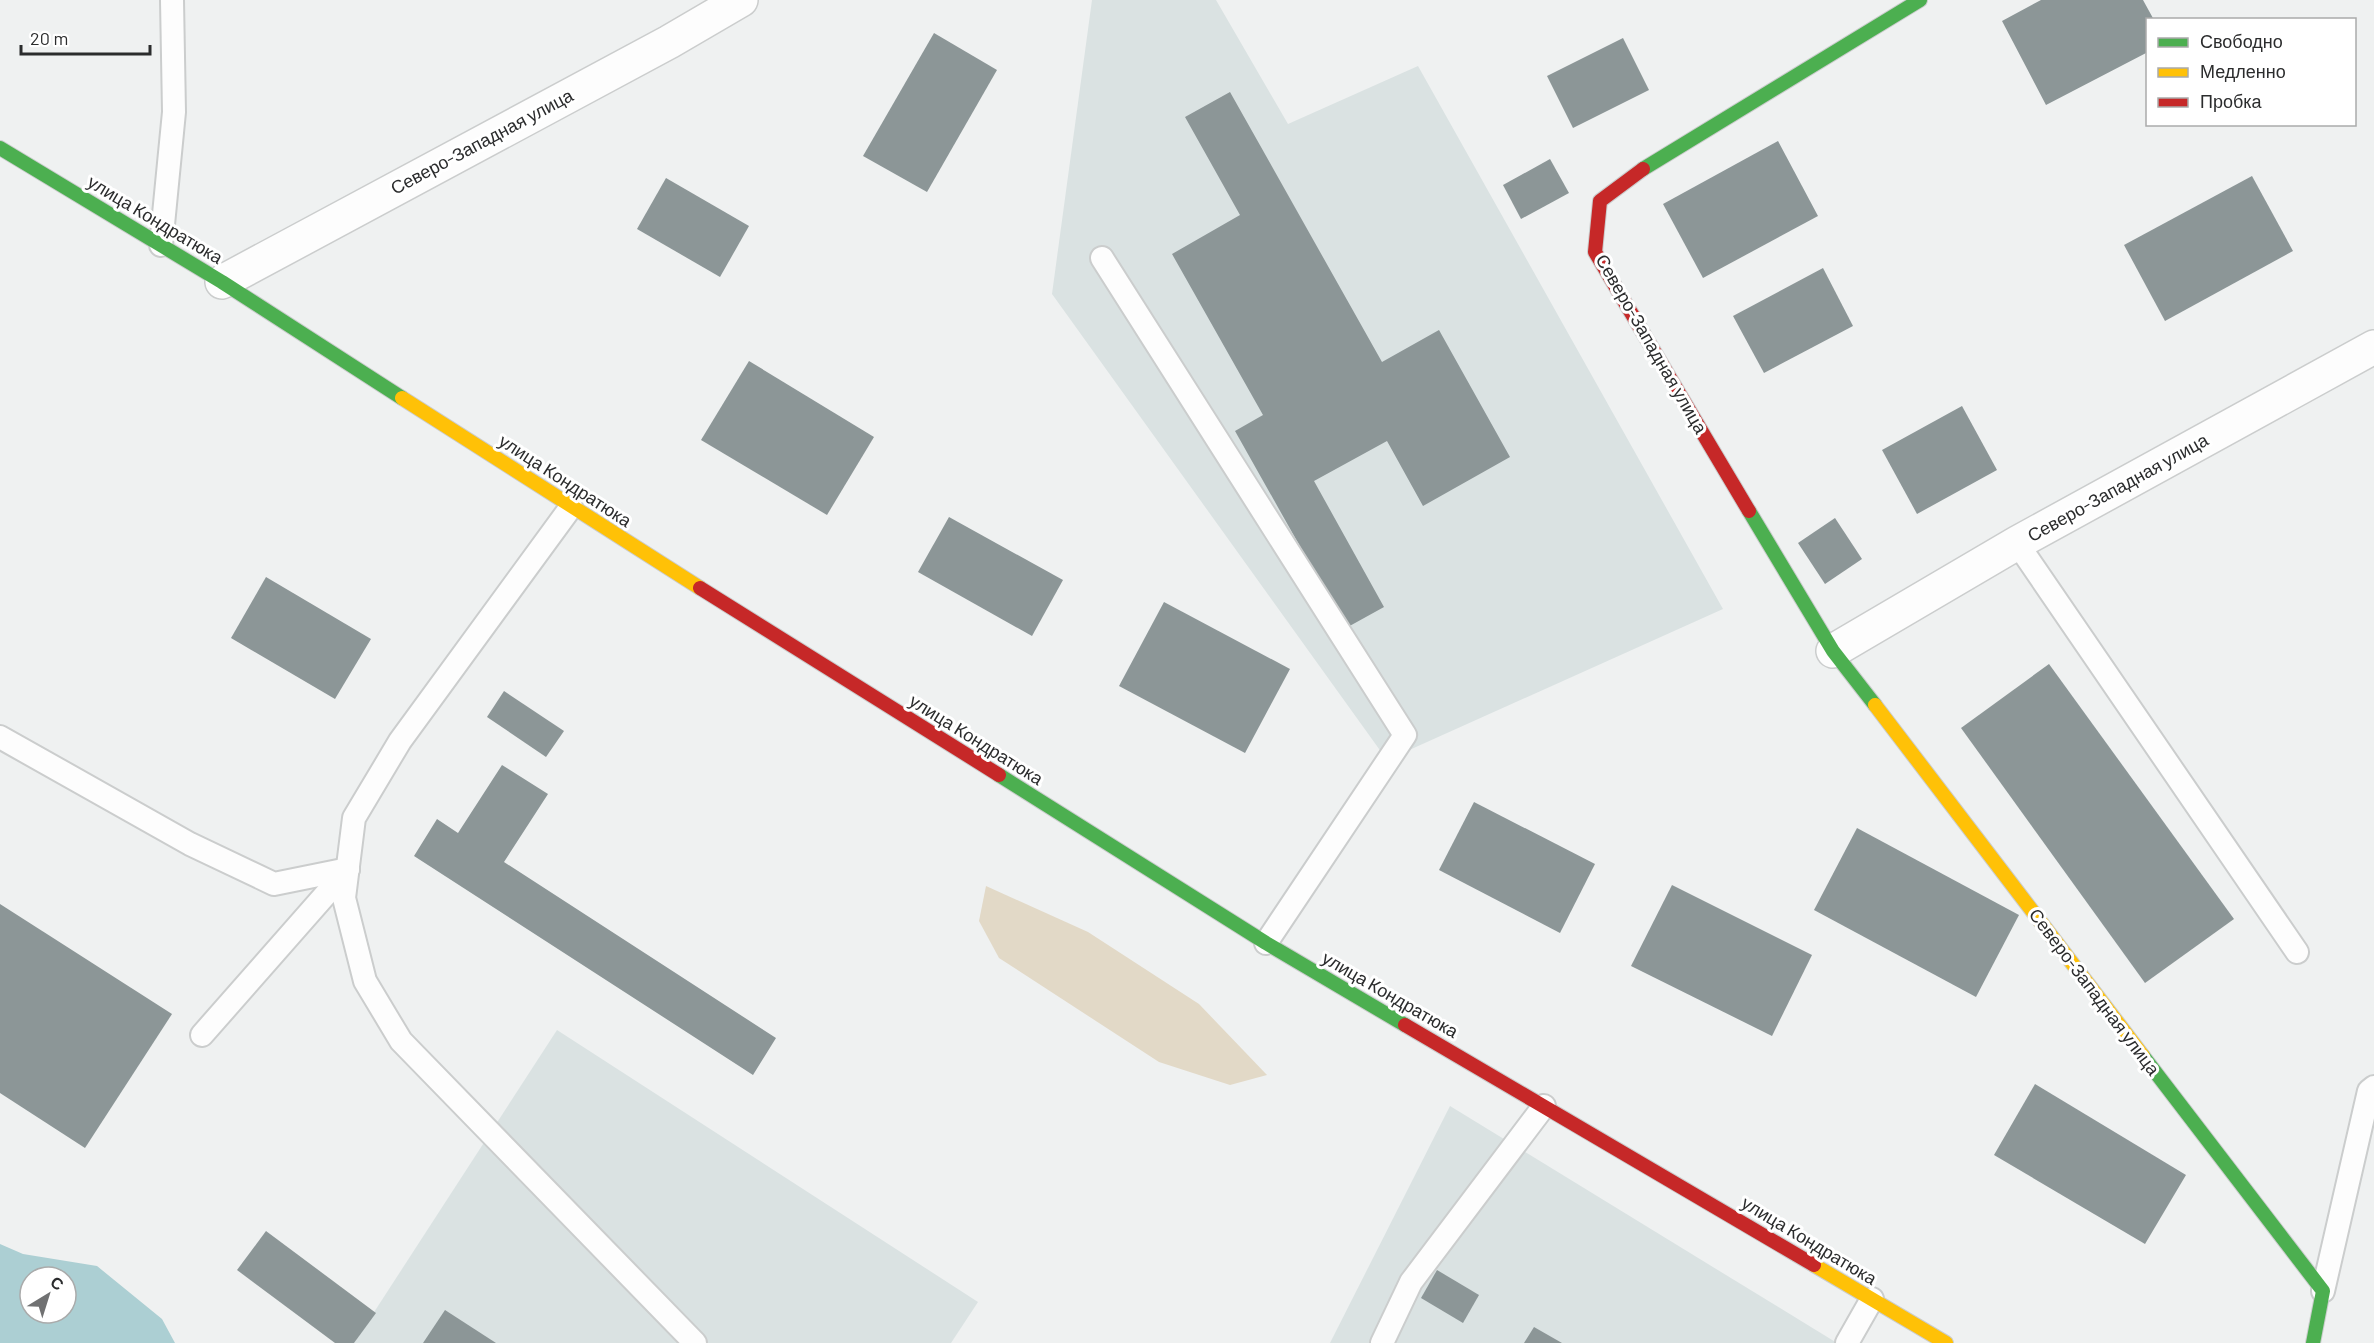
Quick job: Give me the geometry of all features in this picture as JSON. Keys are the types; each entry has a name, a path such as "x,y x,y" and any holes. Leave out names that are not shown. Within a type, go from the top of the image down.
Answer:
{"main road":[{"name":"Северо-Западная улица","path":"1920,0 1639,171 1600,201 1595,252 1833,651 2323,1291"},
{"name":"улица Кондратюка","path":"0,148 222,282 571,507 1266,943 1946,1343"},
{"path":"2313,1343 2323,1291"}],"street":[{"name":"Северо-Западная улица","path":"222,282 669,42 741,0"},
{"name":"Северо-Западная улица","path":"1833,651 2017,543 2374,347"}],"lane":[{"path":"161,245 174,112 172,0"},
{"path":"1102,258 1405,735 1266,943"},
{"path":"571,507 400,741 354,818 344,898 365,981 401,1041 694,1343"},
{"path":"2017,543 2297,952"},
{"path":"0,737 190,844 274,884 348,869"},
{"path":"202,1035 348,869"},
{"path":"2323,1291 2369,1091 2374,1087"},
{"path":"1382,1343 1411,1282 1544,1106"},
{"path":"1846,1343 1872,1299"}],"shaded area":[{"path":"1092,0 1216,0 1288,124 1418,66 1723,609 1387,760 1052,294"},
{"path":"986,886 1088,932 1199,1004 1267,1075 1230,1085 1159,1062 999,958 979,921"},
{"path":"557,1030 978,1302 951,1343 354,1343"},
{"path":"1450,1106 1837,1343 1330,1343"}],"water":[{"path":"0,1244 23,1254 97,1266 162,1319 175,1343 0,1343"}],"building":[{"path":"2041,0 2143,0 2153,18 2146,18 2146,53 2046,105 2002,21"},
{"path":"934,33 997,70 927,192 863,156"},
{"path":"1623,38 1649,90 1573,128 1547,76"},
{"path":"1230,92 1382,362 1439,330 1510,457 1423,506 1387,441 1314,481 1384,607 1346,628 1235,431 1263,415 1172,254 1240,215 1185,117"},
{"path":"1778,141 1818,216 1703,278 1663,204"},
{"path":"1550,159 1569,193 1521,219 1503,185"},
{"path":"2252,176 2293,251 2165,321 2124,245"},
{"path":"666,178 749,226 720,277 637,229"},
{"path":"1823,268 1853,326 1764,373 1733,316"},
{"path":"749,361 874,437 827,515 701,440"},
{"path":"1962,406 1997,470 1917,514 1882,450"},
{"path":"949,517 1063,580 1032,636 918,572"},
{"path":"1835,518 1862,559 1825,584 1798,543"},
{"path":"266,577 371,639 335,699 231,638"},
{"path":"1164,602 1290,669 1245,753 1119,686"},
{"path":"2049,664 2234,919 2145,983 1961,728"},
{"path":"504,691 564,731 546,757 487,717"},
{"path":"502,765 548,794 504,862 776,1038 753,1075 414,856 437,819 458,833"},
{"path":"1474,802 1595,864 1560,933 1439,870"},
{"path":"1857,828 2019,915 1976,997 1814,910"},
{"path":"1672,885 1812,955 1772,1036 1631,966"},
{"path":"0,904 172,1014 85,1148 0,1093"},
{"path":"2035,1084 2186,1175 2145,1244 1994,1155"},
{"path":"266,1231 376,1313 354,1343 335,1343 237,1270"},
{"path":"1437,1270 1479,1295 1463,1323 1421,1298"},
{"path":"445,1310 496,1343 423,1343"},
{"path":"1534,1327 1562,1343 1524,1343"}],"traffic: fast":[{"path":"1643,169 1920,0"},
{"path":"0,148 222,282 402,398"},
{"path":"1749,511 1833,651 1875,705"},
{"path":"999,775 1266,943 1405,1025"},
{"path":"2143,1056 2323,1291 2313,1343"}],"traffic: slow":[{"path":"402,398 700,588"},
{"path":"1875,705 2143,1056"},
{"path":"1814,1265 1946,1343"}],"traffic: jam":[{"path":"1643,169 1600,201 1595,252 1749,511"},
{"path":"700,588 999,775"},
{"path":"1405,1025 1814,1265"}]}
